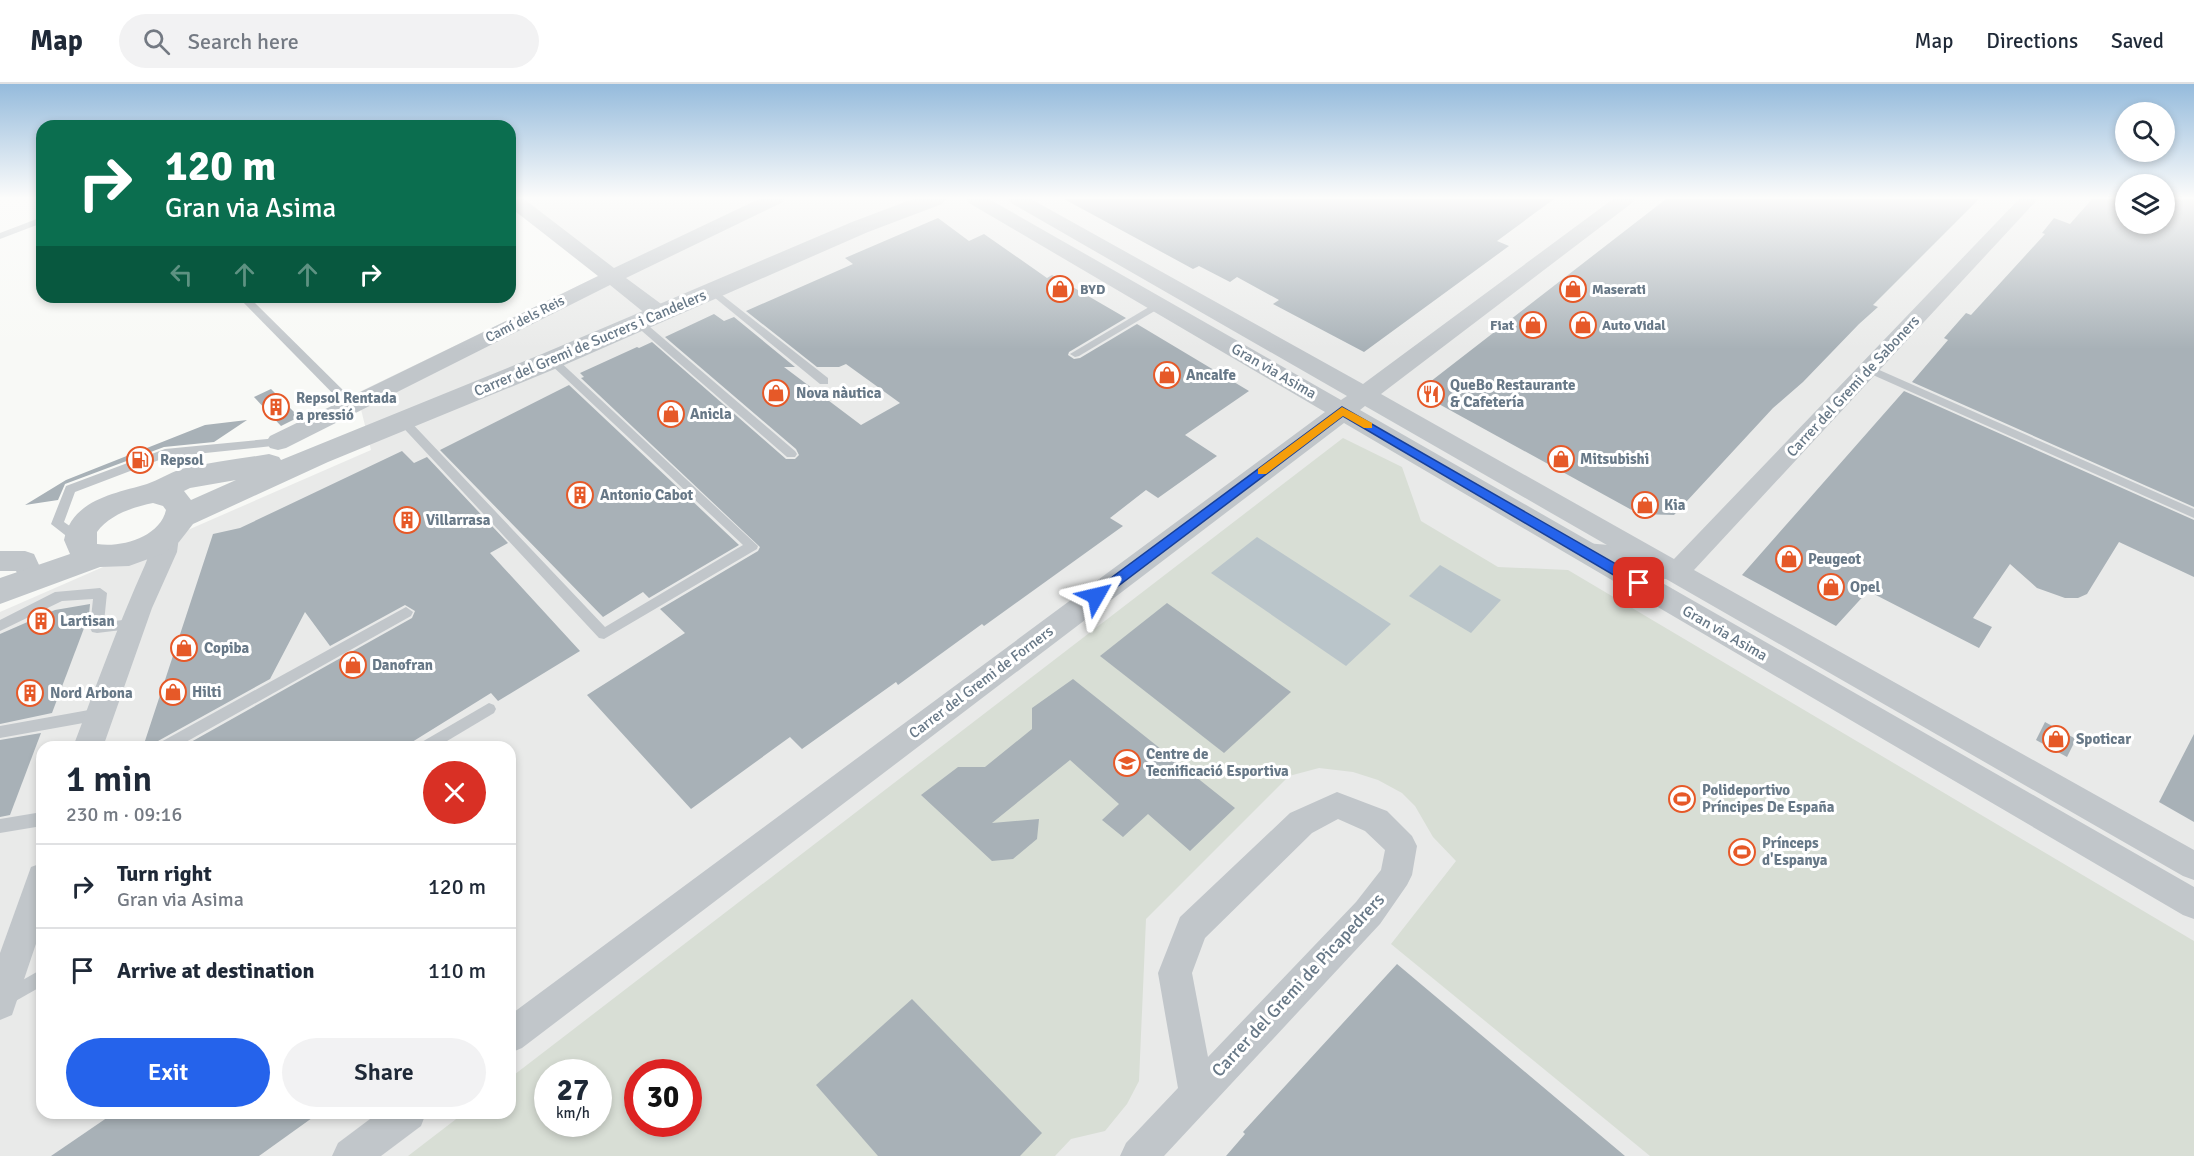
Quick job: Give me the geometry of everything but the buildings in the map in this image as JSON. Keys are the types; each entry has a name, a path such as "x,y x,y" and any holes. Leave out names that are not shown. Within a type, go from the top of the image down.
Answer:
{"street":[{"path":"578,249 613,276 649,319"},
{"name":"Camí dels Reis","path":"278,442 669,249"},
{"name":"Carrer del Gremi de Sucrers i Candelers","path":"318,454 184,479 153,493 128,498 103,509 90,519 82,530 90,550 138,552 174,527 318,454 552,360 809,249"},
{"name":"Gran via Asima","path":"1063,249 1159,304 1676,573 2194,866"},
{"name":"Gran via Asima","path":"1100,249 1353,404 1577,548 2194,904"},
{"name":"Carrer del Gremi de Forners","path":"516,1032 1557,249"},
{"name":"Carrer del Gremi de Saboners","path":"1676,573 1982,249"},
{"path":"278,442 318,454"},
{"path":"90,741 133,624 182,507 177,499 167,494 153,493"},
{"path":"0,592 90,550 132,564 149,584"},
{"path":"0,561 25,561 32,578"},
{"name":"Carrer del Gremi de Picapedrers","path":"1139,1156 1368,913 1396,875 1401,846 1376,821 1337,805 1301,823 1192,928 1175,973 1197,1094"},
{"path":"0,1003 10,945 36,890"},
{"path":"351,1156 400,1119"}],"lane":[{"path":"712,291 824,381"},
{"path":"249,303 352,406"},
{"path":"1075,354 1159,304"},
{"path":"649,319 791,454"},
{"path":"402,420 604,634 752,546 552,360"},
{"path":"1868,369 2194,514"},
{"path":"90,550 57,524 70,489 165,453 278,442"},
{"path":"1577,548 1604,548 1652,575 1676,573"},
{"path":"0,626 60,596 100,593 97,628 133,624"},
{"path":"175,741 406,612"},
{"path":"435,741 489,709"},
{"path":"0,732 100,714"},
{"path":"0,826 36,820"},
{"path":"0,1003 36,981"}],"shaded area":[{"path":"566,249 2194,249 2194,1156 0,1156 0,612 371,450 357,393 601,275"},
{"name":"Polideportivo Príncipes De España","path":"1343,438 1402,467 1421,521 1498,567 1568,570 2194,941 2194,1156 1650,1156 1391,944 1456,861 1433,837 1415,806 1402,793 1378,780 1353,772 1319,768 1289,776 1146,919 1139,1081 1127,1104 1105,1131 1071,1139 1055,1156 408,1156 456,1119 516,1119 516,1073 534,1060 534,1137 612,1137 612,1059 535,1059"},
{"path":"1257,537 1391,624 1346,666 1211,573"},
{"path":"1440,565 1501,600 1471,633 1409,596"}],"slow traffic":[{"path":"1262,472 1342,411 1368,425"}],"place":[{"name":"BYD","path":"1060,289"},
{"name":"Maserati","path":"1573,289"},
{"name":"Fiat","path":"1533,325"},
{"name":"Auto Vidal","path":"1583,325"},
{"name":"Ancalfe","path":"1167,375"},
{"name":"Nova nàutica","path":"776,393"},
{"name":"QueBo Restaurante & Cafetería","path":"1431,394"},
{"name":"Repsol Rentada a pressió","path":"276,407"},
{"name":"Anicla","path":"671,414"},
{"name":"Mitsubishi","path":"1561,459"},
{"name":"Repsol","path":"140,460"},
{"name":"Antonio Cabot","path":"580,495"},
{"name":"Kia","path":"1645,505"},
{"name":"Villarrasa","path":"407,520"},
{"name":"Peugeot","path":"1789,559"},
{"name":"Opel","path":"1831,587"},
{"name":"Lartisan","path":"41,621"},
{"name":"Copiba","path":"184,648"},
{"name":"Danofran","path":"353,665"},
{"name":"Hilti","path":"173,692"},
{"name":"Nord Arbona","path":"30,693"},
{"name":"Spoticar","path":"2056,739"},
{"name":"Centre de Tecnificació Esportiva","path":"1127,763"},
{"name":"Polideportivo Príncipes De España","path":"1682,799"},
{"name":"Prínceps d'Espanya","path":"1742,852"}],"route":[{"path":"1096,596 1342,411 1639,583"}]}
